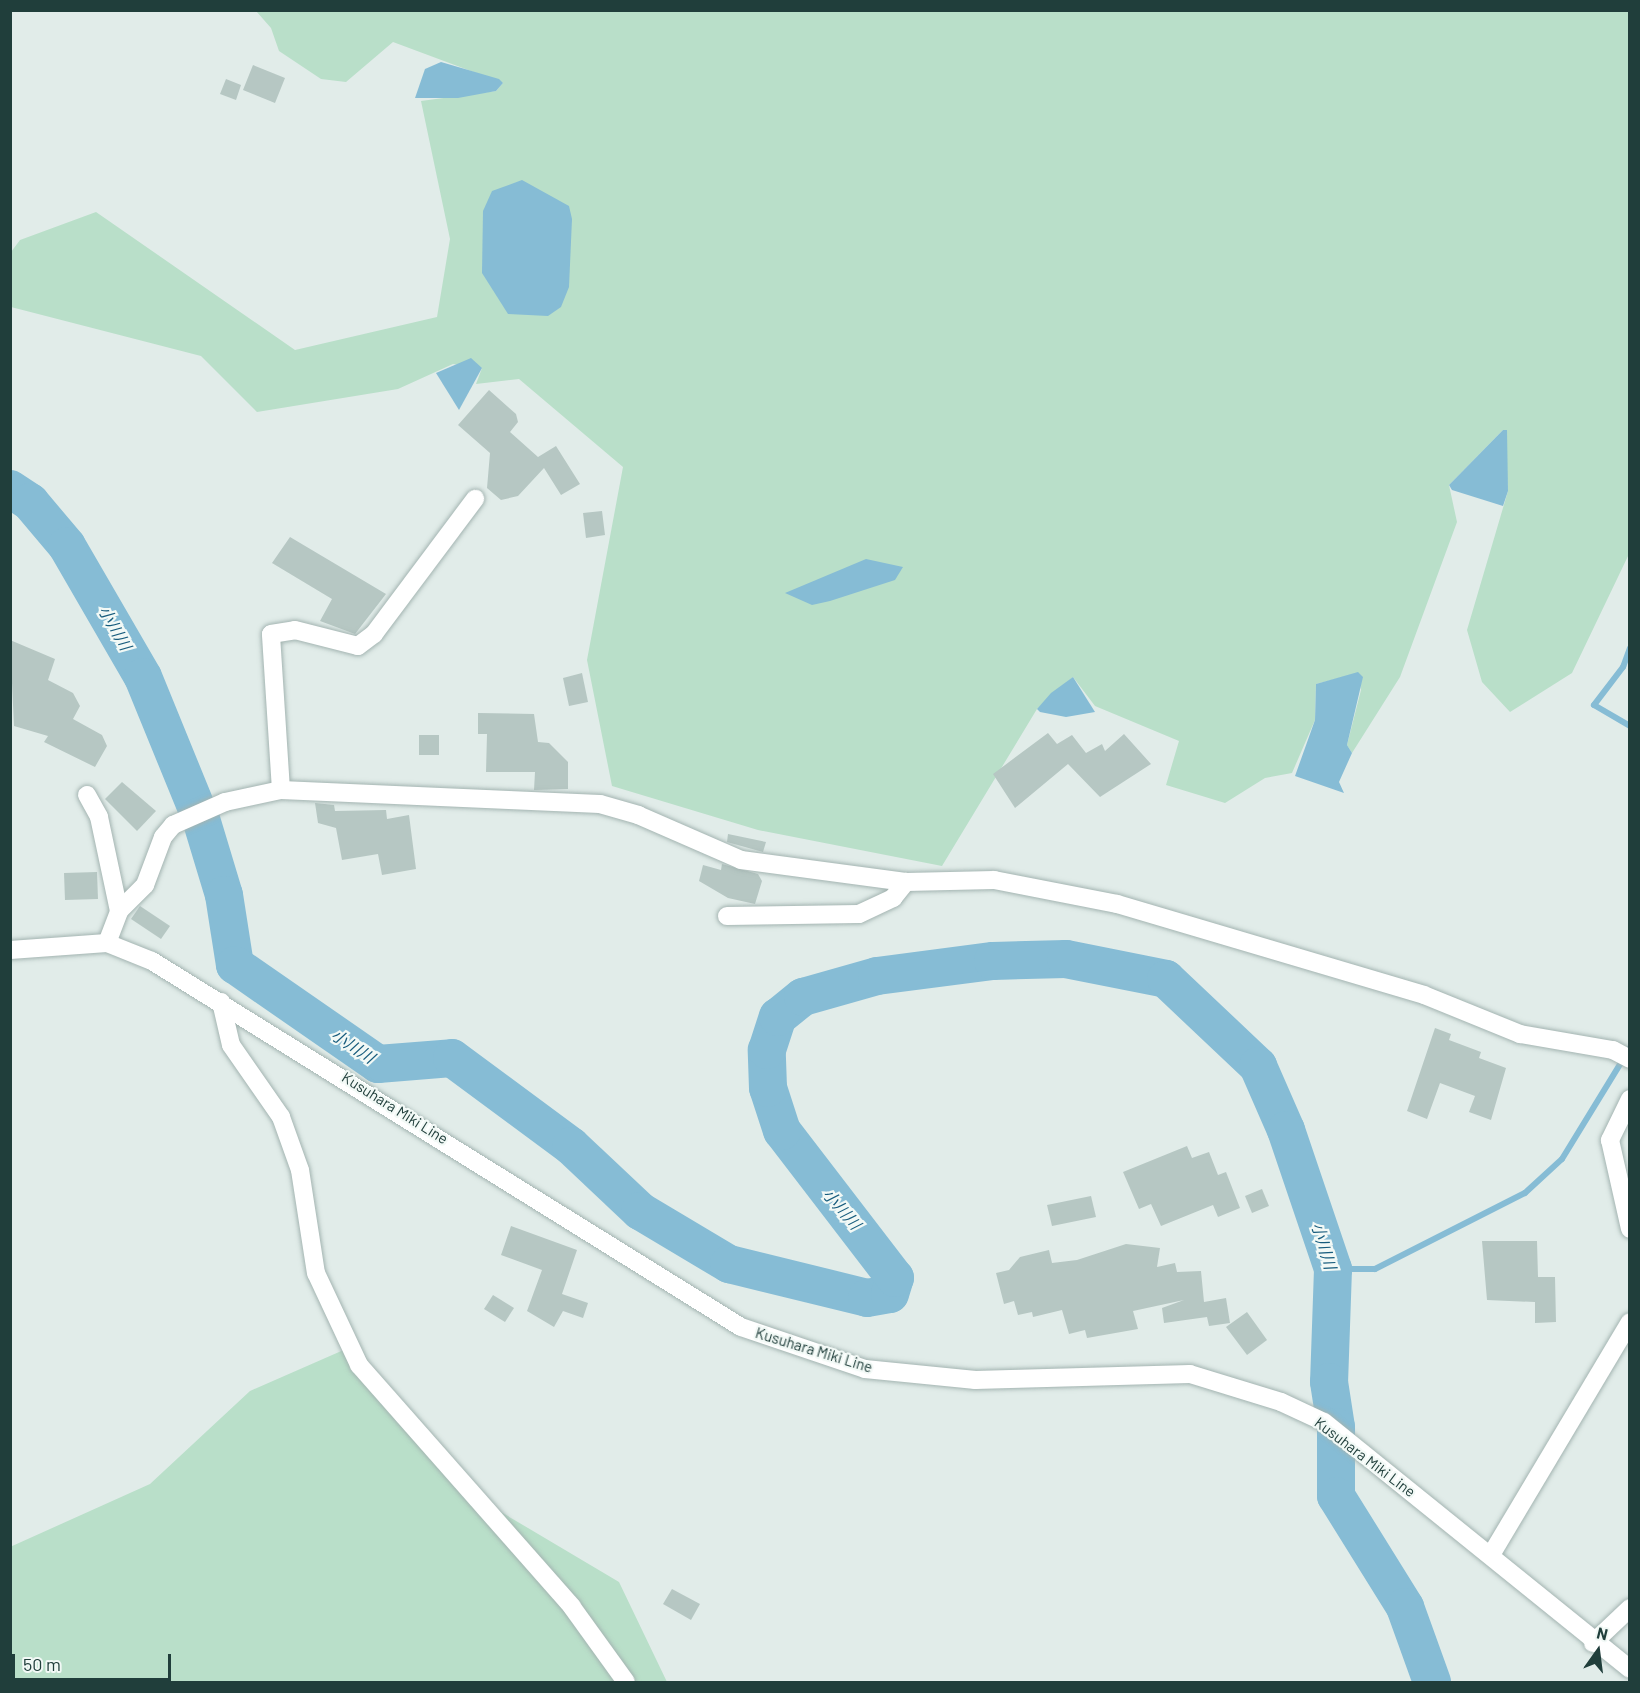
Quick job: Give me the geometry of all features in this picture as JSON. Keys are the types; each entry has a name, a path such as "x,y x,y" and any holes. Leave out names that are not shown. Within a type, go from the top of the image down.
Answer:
{"street":[{"path":"281,790 271,633 295,630 358,646 374,634 475,499"},
{"path":"107,944 119,911 145,885 163,837 173,825 225,802 281,790 600,804 638,814 741,860 906,882 994,880 1117,904 1424,995 1520,1034 1613,1050 1629,1059"},
{"path":"87,795 99,817 119,911"},
{"path":"727,916 859,914 893,898 906,882"},
{"name":"Kusuhara Miki Line","path":"10,950 107,944 152,961 741,1327 865,1369 975,1380 1190,1374 1324,1422 1491,1555 1593,1643 1629,1669"},
{"path":"221,1002 231,1045 281,1117 300,1170 316,1273 359,1365 572,1607 626,1683"},
{"path":"1629,1099 1610,1140 1629,1229"},
{"path":"1491,1555 1629,1322"},
{"path":"1593,1643 1629,1608"}],"green space":[{"path":"256,11 1629,11 1629,554 1572,673 1510,712 1482,682 1467,630 1508,491 1503,430 1449,485 1457,522 1400,677 1352,753 1347,745 1361,690 1358,673 1316,684 1315,720 1292,773 1265,778 1225,803 1166,785 1179,741 1095,706 1073,677 1037,709 942,866 758,830 612,786 587,660 623,467 519,379 476,384 482,368 453,364 398,389 257,412 201,356 11,307 11,252 20,240 96,212 295,350 437,317 450,239 421,101 496,91 503,83 393,42 346,82 321,79 279,51 271,28"},
{"path":"355,1345 469,1493 619,1582 667,1682 11,1682 10,1547 150,1484 250,1391"}],"water":[{"path":"441,62 499,79 503,83 496,91 458,98 415,98 425,69"},
{"path":"522,180 569,206 572,219 569,287 561,307 548,316 508,314 482,273 483,211 492,191"},
{"path":"471,358 482,368 459,410 436,373"},
{"path":"1503,430 1507,430 1508,491 1503,506 1452,490 1449,485"},
{"path":"866,559 903,567 895,580 812,605 785,593"},
{"path":"1358,672 1363,677 1347,745 1352,753 1339,782 1344,793 1295,776 1315,720 1316,684"},
{"path":"1073,677 1095,712 1066,717 1040,712 1037,709 1051,693"}],"building":[{"path":"253,65 285,78 275,103 243,90"},
{"path":"226,79 241,85 236,100 220,94"},
{"path":"489,390 516,414 518,422 510,432 538,457 556,446 580,484 561,495 544,468 518,496 501,500 487,488 490,453 458,425"},
{"path":"602,511 605,535 586,538 583,513"},
{"path":"290,537 386,594 355,634 320,621 332,599 272,563"},
{"path":"10,640 55,659 48,680 73,693 80,706 73,719 102,735 107,746 95,767 44,742 48,736 14,726"},
{"path":"582,673 588,702 569,706 563,678"},
{"path":"478,713 534,714 538,742 549,743 568,762 568,789 534,790 535,772 486,772 487,734 478,734"},
{"path":"1048,733 1057,744 1072,735 1086,753 1102,744 1105,751 1124,734 1151,764 1100,797 1068,764 1015,808 993,774"},
{"path":"419,735 439,735 439,755 419,755"},
{"path":"122,782 156,811 137,831 105,799"},
{"path":"315,803 334,805 335,811 386,810 387,819 409,815 416,869 382,875 378,854 342,860 336,828 318,823"},
{"path":"728,834 766,842 763,852 727,842"},
{"path":"722,864 758,874 762,881 755,904 728,898 699,881 703,865 721,870"},
{"path":"97,872 98,899 65,900 64,873"},
{"path":"140,906 170,926 161,939 131,919"},
{"path":"1435,1028 1451,1034 1449,1040 1481,1052 1479,1058 1506,1068 1491,1120 1469,1112 1475,1096 1440,1083 1427,1119 1407,1111"},
{"path":"1187,1146 1192,1158 1209,1152 1218,1175 1226,1172 1240,1208 1218,1217 1213,1205 1161,1226 1151,1204 1139,1209 1123,1172"},
{"path":"1262,1189 1269,1206 1252,1213 1245,1196"},
{"path":"1091,1196 1096,1217 1052,1226 1047,1205"},
{"path":"511,1226 577,1250 562,1294 588,1303 583,1318 563,1311 554,1327 527,1311 542,1270 501,1255"},
{"path":"1482,1241 1537,1241 1538,1277 1555,1277 1556,1322 1535,1323 1535,1302 1487,1300"},
{"path":"1126,1244 1160,1248 1157,1267 1175,1263 1177,1272 1201,1271 1204,1302 1226,1298 1230,1323 1209,1326 1207,1317 1164,1323 1162,1308 1184,1300 1133,1311 1138,1329 1087,1338 1085,1330 1069,1334 1062,1310 1033,1317 1032,1312 1018,1315 1014,1301 1004,1304 996,1273 1009,1270 1020,1257 1049,1250 1052,1263 1077,1260"},
{"path":"493,1295 514,1308 505,1322 484,1309"},
{"path":"1247,1312 1267,1340 1247,1355 1226,1327"},
{"path":"672,1589 700,1604 691,1620 663,1604"}],"waterway":[{"name":"小川川","path":"10,489 30,502 67,546 143,677 201,819 224,895 235,965 378,1064 452,1058 571,1146 640,1211 729,1264 867,1298 890,1294 895,1278 782,1131 768,1088 767,1050 778,1017 803,997 877,976 993,961 1066,959 1166,979 1258,1066 1286,1130 1333,1269 1329,1382 1336,1427 1336,1496 1405,1607 1432,1682"},
{"path":"1630,648 1623,667 1594,705 1630,726"},
{"path":"1333,1269 1375,1269 1525,1193 1562,1159 1630,1048"}]}
